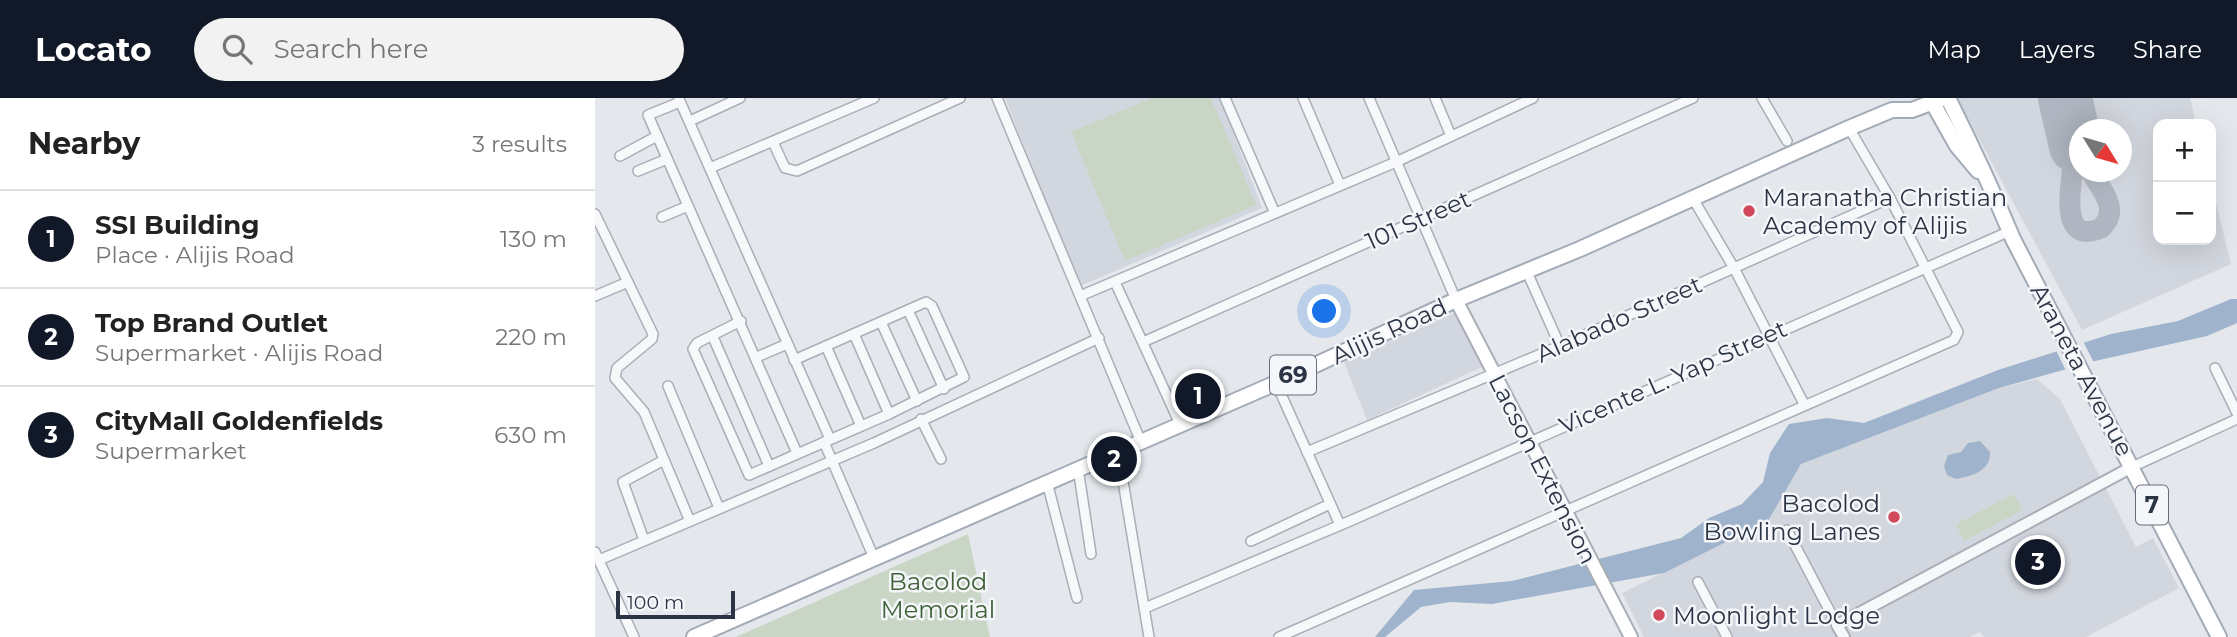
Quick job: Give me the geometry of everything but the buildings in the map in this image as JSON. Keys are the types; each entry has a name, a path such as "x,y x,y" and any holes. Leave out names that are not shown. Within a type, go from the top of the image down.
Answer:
{"main road":[{"name":"Alijis Road","path":"1892,110 1903,98"},
{"name":"Alijis Road","path":"694,637 1276,383 1456,300 1527,272 1849,128 1892,110 1913,110 1939,100"},
{"name":"Araneta Avenue","path":"1939,100 1957,146 1983,177 2219,637"},
{"name":"Lacson Extension","path":"1456,300 1631,637"}],"street":[{"path":"690,121 740,98"},
{"path":"710,168 874,98"},
{"path":"773,142 785,169 797,171 960,98"},
{"path":"997,98 1100,338 1141,442"},
{"path":"1225,98 1275,211"},
{"path":"1303,98 1340,185"},
{"path":"1370,98 1396,162 1423,217 1456,300"},
{"path":"1435,98 1451,136"},
{"path":"1501,98 1506,110"},
{"path":"1080,296 1275,211 1396,162 1533,98"},
{"name":"101 Street","path":"1143,342 1693,98"},
{"path":"1762,98 1787,141"},
{"path":"797,453 757,357 648,115 679,100 794,360 827,440 832,460 874,558"},
{"path":"1279,637 1957,338 1958,332 1925,266 1890,198 1849,128"},
{"path":"620,156 657,136"},
{"path":"638,171 667,159"},
{"path":"1692,197 1734,268 1804,404"},
{"name":"Alabado Street","path":"1307,452 1560,346 1890,198"},
{"path":"662,217 688,206"},
{"path":"595,215 652,329 652,339 617,368 615,378 644,412 689,519"},
{"name":"Vicente L. Yap Street","path":"1145,608 2010,231"},
{"path":"1527,272 1560,346"},
{"path":"595,296 628,282"},
{"path":"1115,282 1180,424"},
{"path":"741,321 697,343 693,349 746,472 753,474 944,389 964,377 932,306 926,302 794,360"},
{"path":"908,310 944,389"},
{"path":"881,322 917,401"},
{"path":"854,334 889,414"},
{"path":"713,337 769,466"},
{"path":"634,637 597,556 644,540 832,460 1100,338"},
{"path":"757,357 787,344"},
{"path":"826,346 861,426"},
{"path":"2215,368 2237,413"},
{"path":"1276,383 1340,525"},
{"path":"669,386 719,508"},
{"path":"922,419 941,459"},
{"path":"1837,625 2132,467 2237,419"},
{"path":"1118,451 1149,637"},
{"path":"644,540 623,482 664,460"},
{"path":"1078,468 1091,554"},
{"path":"1047,482 1077,598"},
{"path":"1251,541 1330,504"},
{"path":"1787,530 1844,637"},
{"path":"1698,582 1727,637"}],"shaded area":[{"path":"1005,98 1220,98 1262,208 1080,286"},
{"path":"1957,98 2190,98 2195,119 2153,119 2153,245 2216,245 2216,203 2231,264 2082,330"},
{"path":"1454,313 1482,367 1367,420 1344,362"},
{"path":"2037,379 2060,399 2136,547 2153,538 2179,588 2086,637 1984,637 1980,632 1970,637 1644,637 1622,593 1768,521 1801,464 1999,388"}],"green space":[{"path":"1152,98 1211,98 1256,205 1125,261 1071,132"},
{"path":"2014,494 2022,510 1964,541 1956,524"},
{"name":"Bacolod Memorial","path":"968,534 990,637 736,637"}],"water":[{"path":"2237,299 2237,323 2207,336 2095,361 1999,388 1801,464 1768,521 1664,573 1492,604 1450,602 1421,607 1385,637 1375,637 1414,590 1512,581 1681,538 1709,518 1742,504 1763,482 1770,453 1789,424 1827,418 1864,423 1998,370 2111,334 2178,321"},
{"path":"1980,441 1990,452 1984,468 1956,479 1947,475 1944,466 1948,455 1961,452 1968,443"}],"pier":[{"path":"2082,339 2095,365 2067,373 2055,348"}],"taxiway":[{"path":"2071,182 2071,217 2077,227 2086,231 2101,228 2109,214 2107,200 2098,182"}],"runway":[{"path":"2065,98 2070,119"}],"place":[{"name":"Maranatha Christian Academy of Alijis","path":"1749,211"},
{"name":"SSI Building","path":"1198,396"},
{"name":"Top Brand Outlet","path":"1114,459"},
{"name":"Bacolod Bowling Lanes","path":"1894,517"},
{"name":"CityMall Goldenfields","path":"2038,562"},
{"name":"Moonlight Lodge","path":"1659,615"}]}
